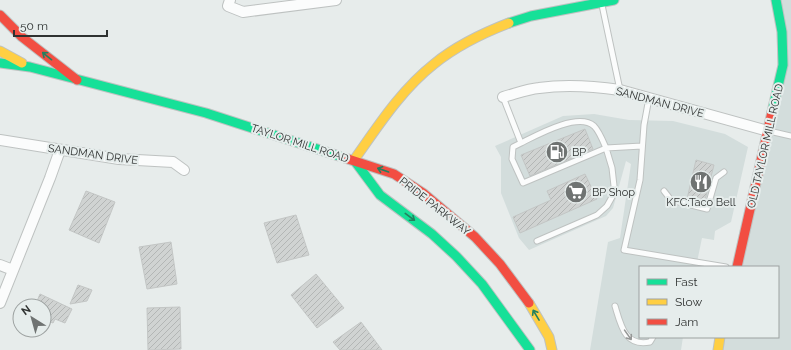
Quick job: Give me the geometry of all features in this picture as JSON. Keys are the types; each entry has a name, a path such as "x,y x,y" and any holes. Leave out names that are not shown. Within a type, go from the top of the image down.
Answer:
{"main road":[{"name":"TAYLOR MILL ROAD","path":"0,63 30,67 206,113 354,160 380,123 409,89 433,64 466,43 496,28 530,16 614,0"},
{"name":"OLD TAYLOR MILL ROAD","path":"737,266 783,65 784,44 782,22 776,0"},
{"path":"0,16 22,37 77,80"},
{"name":"TAYLOR MILL ROAD","path":"0,51 30,67"},
{"path":"354,160 380,195 432,234 456,256 482,284 530,350"},
{"name":"PRIDE PARKWAY","path":"354,160 394,174 422,193 474,237 500,264 525,296 549,337 552,350"},
{"path":"718,350 720,338"}],"street":[{"path":"230,0 228,6 243,12 336,0"},
{"name":"SANDMAN DRIVE","path":"503,97 538,88 567,85 620,90 768,131"},
{"name":"SANDMAN DRIVE","path":"0,140 119,159 173,162 184,170"},
{"path":"0,303 60,150"},
{"path":"0,265 13,270"}],"lane":[{"path":"601,3 620,90"},
{"path":"503,97 521,143"},
{"path":"649,98 644,125 640,180 624,250 720,266"},
{"path":"537,241 597,215 607,206 612,197 614,186 612,168 606,148 594,126 586,122 563,124 513,147 512,159 523,183 606,148 642,146"},
{"path":"768,131 791,136"},
{"path":"664,191 672,200 707,209 716,178 724,172"},
{"path":"615,306 620,322 629,338 643,344 650,342 652,338"}],"shaded area":[{"path":"776,0 791,0 791,350 718,350 720,338 779,338 779,266 737,266 778,90"},
{"path":"594,114 629,120 673,121 725,134 748,147 731,222 715,231 714,240 702,238 696,266 639,266 639,338 683,338 681,350 590,350 608,242 620,238 631,164 626,161 613,208 606,216 529,250 519,238 501,193 501,157 495,146 563,116"}],"building":[{"name":"BP","path":"585,129 593,149 530,176 521,155"},
{"name":"KFC;Taco Bell","path":"696,160 714,165 704,204 687,199"},
{"path":"585,174 597,199 520,233 513,217 551,200 547,191"},
{"path":"86,191 115,202 99,243 69,230"},
{"path":"296,215 309,255 277,263 264,223"},
{"path":"171,242 177,284 147,289 139,247"},
{"path":"316,274 344,308 317,328 291,295"},
{"path":"78,285 92,290 87,301 70,304"},
{"path":"40,294 49,298 38,298"},
{"path":"52,300 72,309 65,323 55,319 53,323"},
{"path":"180,307 181,349 148,350 147,308"},
{"path":"361,322 382,350 340,350 333,342"}],"traffic: fast":[{"path":"509,23 531,16 614,0"},
{"path":"772,112 783,65 782,32 776,0"},
{"path":"0,63 30,67 206,113 345,158"},
{"path":"354,160 380,195 432,234 456,256 482,284 530,350"}],"traffic: slow":[{"path":"354,160 391,109 422,74 442,57 489,31 509,23"},
{"path":"0,51 22,63"},
{"path":"529,303 549,337 552,350"},
{"path":"718,350 720,338"}],"traffic: jam":[{"path":"0,15 22,37 77,80"},
{"path":"737,266 772,112"},
{"path":"345,158 394,174 423,193 475,237 500,264 529,303"}],"place":[{"name":"BP","path":"557,152"},
{"name":"KFC;Taco Bell","path":"701,182"},
{"name":"BP Shop","path":"576,192"}]}
